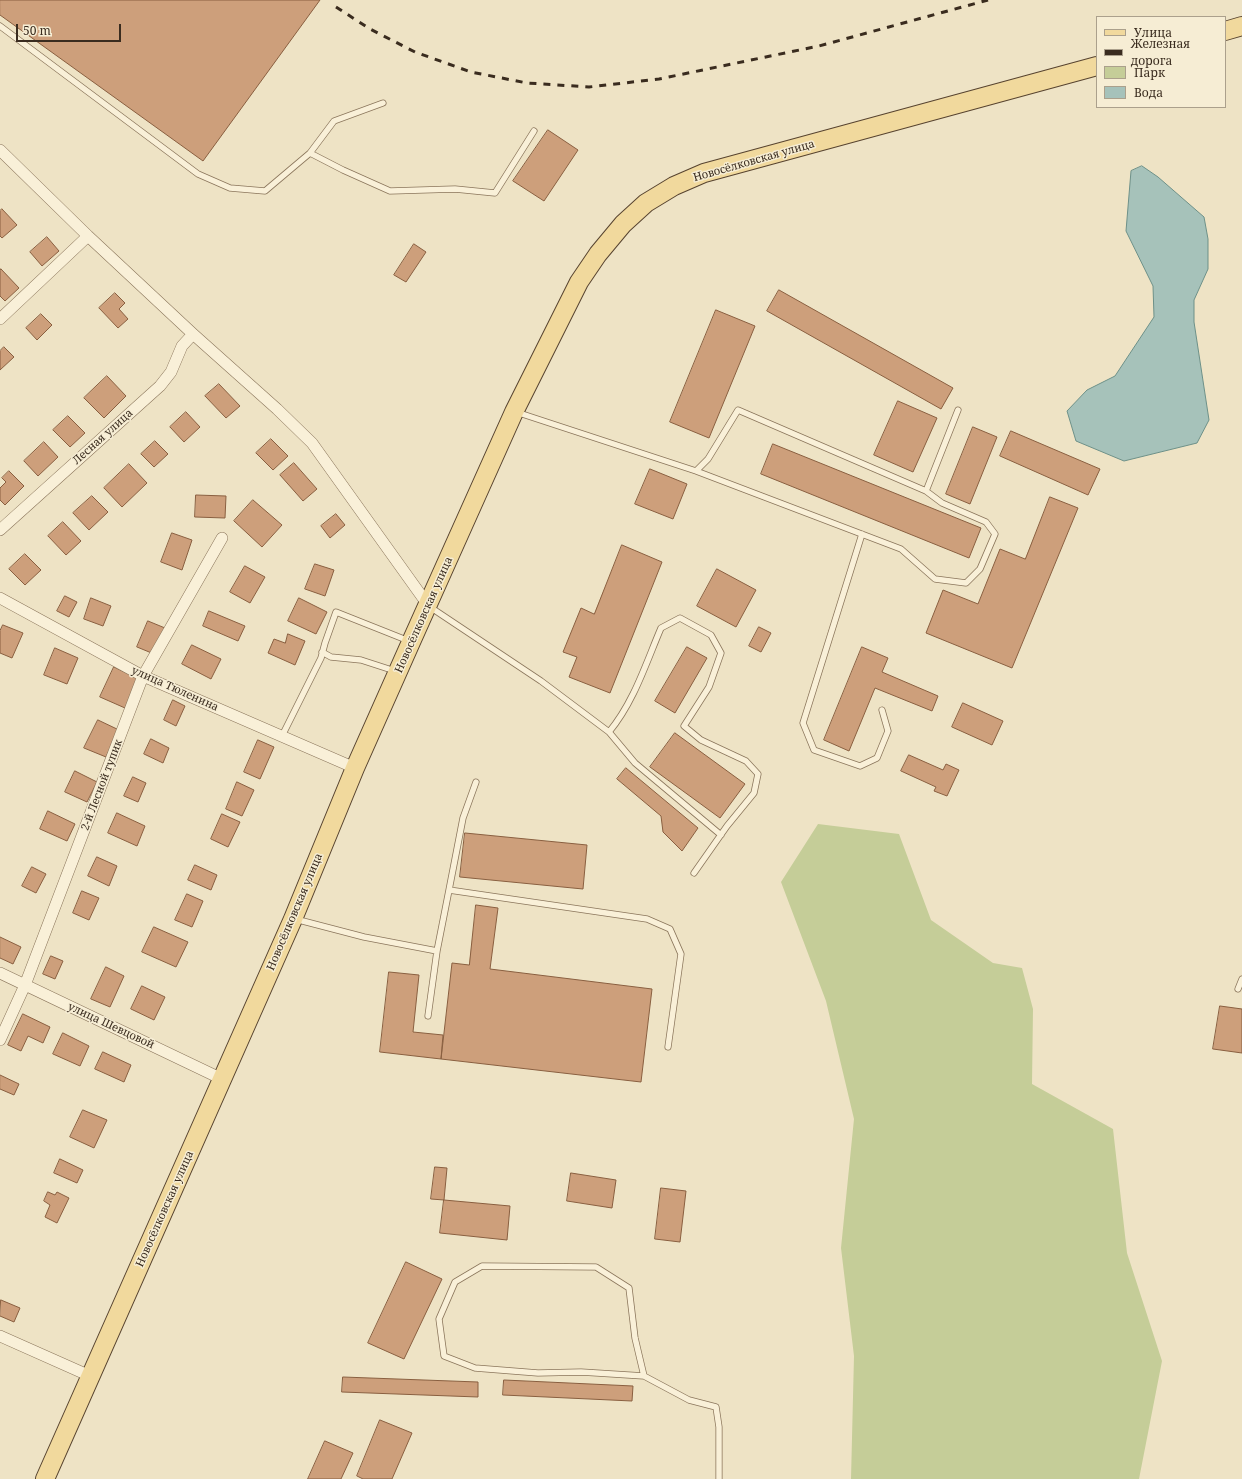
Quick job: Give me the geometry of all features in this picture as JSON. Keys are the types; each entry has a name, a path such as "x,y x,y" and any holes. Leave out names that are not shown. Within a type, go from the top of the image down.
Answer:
{"main road":[{"path":"1226,31 1242,26"},
{"name":"Новосёлковская улица","path":"44,1479 293,919 355,768 514,412 579,282 598,254 623,224 646,203 674,186 704,173 1096,66"}],"street":[{"path":"0,150 88,236 193,334 277,409 312,443 428,605"},
{"path":"0,319 88,236"},
{"name":"Лесная улица","path":"0,530 160,386 171,372 182,346 193,334"},
{"name":"2-й Лесной тупик","path":"0,1040 26,985 144,676 222,538"},
{"name":"улица Тюленина","path":"0,598 144,676 355,768"},
{"name":"улица Шевцовой","path":"0,973 222,1079"},
{"path":"0,1336 90,1376"}],"lane":[{"path":"0,26 198,174 230,188 265,191 310,153 334,121 383,103"},
{"path":"310,153 390,191 455,189 495,192 534,131"},
{"path":"514,412 696,471 792,506 901,549 935,579 966,583 980,569 995,534 986,522 942,503 926,491 738,410 708,459 696,471"},
{"path":"926,491 958,410"},
{"path":"862,534 803,723 814,750 860,766 877,758 888,731 882,710"},
{"path":"428,605 541,681 609,732 635,763 721,835"},
{"path":"282,736 321,658 336,612 411,642"},
{"path":"609,732 618,721 634,693 661,628 680,618 710,636 721,653 709,687 684,726 701,740 746,761 758,774 754,793 727,826 694,873"},
{"path":"322,652 331,657 360,660 398,672"},
{"path":"428,1016 437,951 463,818 476,782"},
{"path":"449,890 647,919 670,929 681,954 668,1047"},
{"path":"293,919 364,937 437,951"},
{"path":"1238,989 1242,979"},
{"path":"644,1376 635,1338 629,1288 596,1266 482,1266 455,1282 439,1319 444,1356 475,1368 538,1373 581,1372 644,1376 689,1400 716,1407 719,1427 719,1479"}],"green space":[{"path":"818,824 899,834 931,920 993,963 1022,968 1033,1009 1032,1084 1113,1129 1127,1253 1162,1361 1139,1479 851,1479 854,1356 841,1248 854,1119 826,1001 781,882"}],"water":[{"path":"1142,166 1158,177 1204,217 1208,239 1208,269 1194,300 1194,322 1209,420 1197,443 1124,461 1076,441 1067,411 1087,390 1115,376 1154,317 1153,286 1126,231 1131,171"}],"building":[{"path":"0,0 320,0 203,161 0,15"},
{"path":"548,130 578,150 544,201 513,181"},
{"path":"2,209 17,225 2,238 0,236 0,211"},
{"path":"47,237 59,251 42,266 30,252"},
{"path":"414,244 426,252 406,282 394,275"},
{"path":"1,269 19,288 5,301 0,296"},
{"path":"779,290 953,388 941,409 767,311"},
{"path":"115,293 125,303 119,309 128,319 118,328 99,308"},
{"path":"716,310 755,326 709,438 670,422"},
{"path":"41,314 52,325 37,340 26,328"},
{"path":"4,347 14,357 0,370 0,351"},
{"path":"107,376 126,396 104,418 84,398"},
{"path":"219,384 240,406 226,418 205,396"},
{"path":"898,401 937,418 913,472 874,455"},
{"path":"186,412 200,427 184,442 170,427"},
{"path":"68,416 85,433 70,447 53,430"},
{"path":"973,427 997,437 970,504 946,494"},
{"path":"1011,431 1100,469 1088,495 1000,456"},
{"path":"271,439 288,456 273,470 256,453"},
{"path":"155,441 168,454 154,467 141,454"},
{"path":"44,442 58,457 38,476 24,461"},
{"path":"773,444 981,528 969,558 761,474"},
{"path":"294,463 317,489 303,501 280,475"},
{"path":"129,464 147,483 122,507 104,488"},
{"path":"650,469 687,484 673,519 635,504"},
{"path":"9,471 24,486 5,505 0,500 0,488 6,482 2,478"},
{"path":"196,495 226,496 225,518 195,517"},
{"path":"92,496 108,512 89,530 73,513"},
{"path":"1050,497 1078,508 1012,668 926,633 943,590 978,604 1000,549 1025,559"},
{"path":"253,500 282,525 262,547 234,521"},
{"path":"336,514 345,525 330,538 321,526"},
{"path":"63,522 81,541 66,555 48,536"},
{"path":"172,533 192,540 182,570 161,562"},
{"path":"622,545 662,562 610,693 569,677 577,657 563,652 581,608 594,614"},
{"path":"25,554 41,570 25,585 9,569"},
{"path":"315,564 334,570 325,596 305,589"},
{"path":"245,566 265,577 250,603 230,592"},
{"path":"717,569 756,590 736,627 697,606"},
{"path":"65,596 77,602 69,617 57,611"},
{"path":"91,598 111,606 103,626 84,619"},
{"path":"299,598 327,612 316,634 288,621"},
{"path":"209,611 245,626 238,641 203,626"},
{"path":"148,621 165,628 154,654 137,647"},
{"path":"3,625 23,633 12,658 0,653 0,631"},
{"path":"759,627 771,633 761,652 749,646"},
{"path":"288,634 305,641 295,665 268,653 274,639 285,643"},
{"path":"192,645 221,659 211,679 182,664"},
{"path":"687,647 707,658 675,713 655,701"},
{"path":"862,647 888,658 882,672 938,696 932,711 875,688 849,751 824,740"},
{"path":"55,648 78,658 67,684 44,675"},
{"path":"114,667 139,679 125,708 100,697"},
{"path":"173,700 185,706 176,726 164,720"},
{"path":"963,703 1003,721 992,745 952,727"},
{"path":"98,720 119,730 106,757 84,748"},
{"path":"675,733 745,784 720,818 650,767"},
{"path":"151,739 169,748 163,763 144,754"},
{"path":"258,740 274,747 260,779 244,772"},
{"path":"909,755 943,770 946,764 959,770 947,796 934,791 936,787 901,771"},
{"path":"626,768 698,828 682,851 663,832 661,816 617,779"},
{"path":"75,771 97,782 87,802 65,792"},
{"path":"133,777 146,783 138,802 124,796"},
{"path":"237,782 254,790 242,816 226,809"},
{"path":"48,811 75,824 67,841 40,829"},
{"path":"117,813 145,826 137,846 108,833"},
{"path":"222,814 240,822 228,847 211,839"},
{"path":"465,833 587,845 583,889 460,877"},
{"path":"97,857 117,866 109,886 88,876"},
{"path":"195,865 217,875 211,890 188,880"},
{"path":"32,867 46,874 36,893 22,886"},
{"path":"82,891 99,898 89,920 73,913"},
{"path":"187,894 203,901 192,927 175,920"},
{"path":"476,905 498,908 490,969 652,989 641,1082 441,1059 452,963 469,965"},
{"path":"154,927 188,942 176,967 142,952"},
{"path":"0,937 21,947 13,964 0,958"},
{"path":"51,956 63,961 55,979 43,974"},
{"path":"106,967 124,976 110,1007 91,999"},
{"path":"389,972 419,975 413,1032 443,1035 441,1059 380,1052"},
{"path":"142,986 165,997 154,1020 131,1009"},
{"path":"1220,1006 1242,1009 1242,1053 1213,1049"},
{"path":"23,1014 50,1027 43,1043 28,1036 21,1051 8,1045"},
{"path":"63,1033 89,1046 80,1066 53,1054"},
{"path":"103,1052 131,1065 124,1082 95,1069"},
{"path":"0,1075 19,1084 14,1095 0,1089"},
{"path":"83,1110 107,1120 94,1148 70,1137"},
{"path":"60,1159 83,1170 77,1183 54,1173"},
{"path":"435,1167 447,1168 444,1200 431,1199"},
{"path":"571,1173 616,1180 612,1208 567,1201"},
{"path":"661,1188 686,1191 680,1242 655,1239"},
{"path":"48,1192 55,1195 57,1192 69,1198 57,1223 45,1217 50,1205 44,1201"},
{"path":"444,1200 510,1206 507,1240 440,1233"},
{"path":"406,1262 442,1279 404,1359 368,1343"},
{"path":"1,1300 20,1308 14,1322 0,1316"},
{"path":"343,1377 478,1382 478,1397 342,1392"},
{"path":"504,1380 633,1386 632,1401 503,1395"},
{"path":"380,1420 412,1433 392,1479 363,1479 357,1476"},
{"path":"325,1441 353,1453 341,1479 308,1479"}],"railway":[{"path":"336,7 370,29 415,52 471,72 527,83 589,87 659,79 819,46 988,0"}]}
